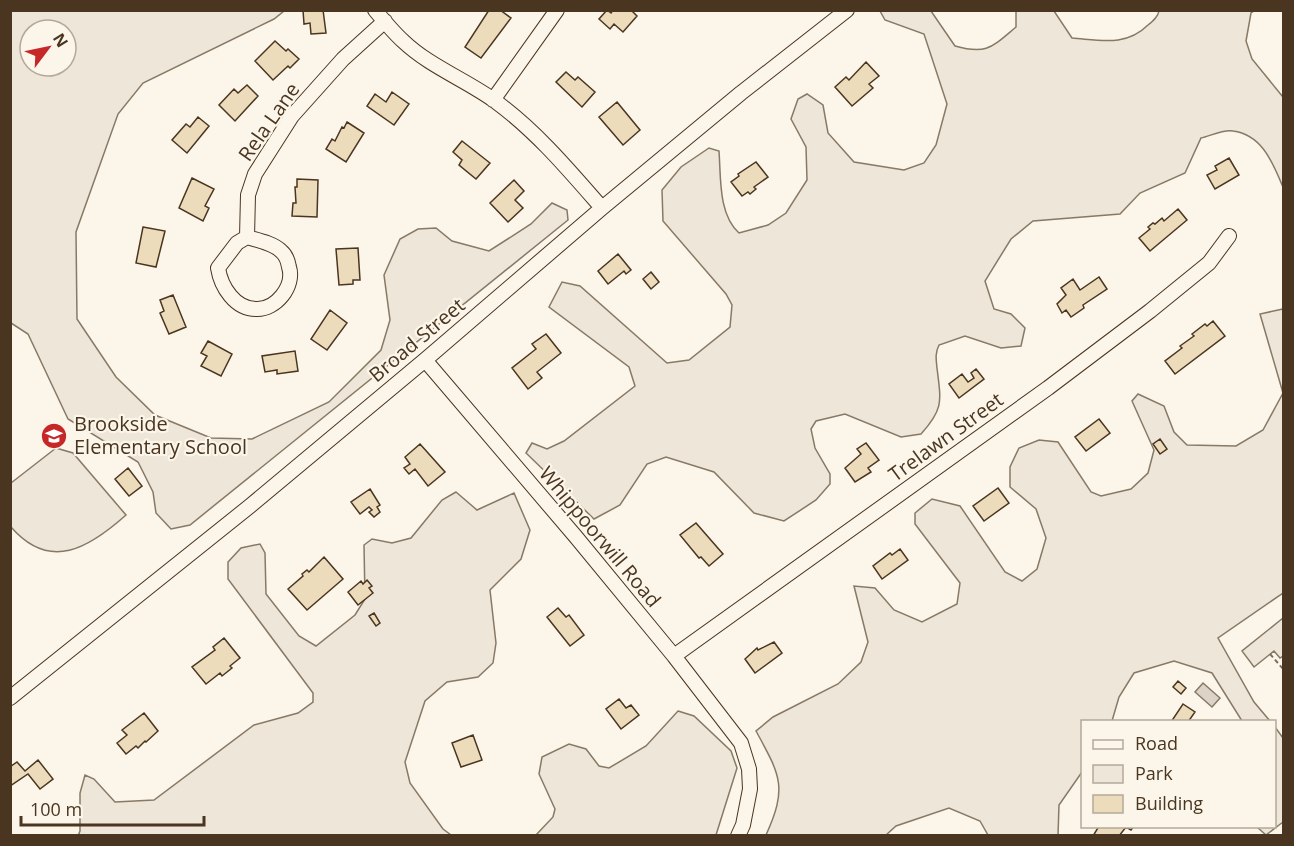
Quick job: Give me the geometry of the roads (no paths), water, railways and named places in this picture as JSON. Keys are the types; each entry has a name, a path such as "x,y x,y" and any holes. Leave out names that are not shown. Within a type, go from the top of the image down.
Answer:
{"street":[{"path":"375,10 403,42 494,100 531,129 602,208"},
{"path":"494,100 557,10"},
{"name":"Broad Street","path":"10,698 250,506 602,208 741,93 847,10"},
{"name":"Rela Lane","path":"246,237 248,195 261,164 292,116 343,59 385,21"},
{"name":"Trelawn Street","path":"674,656 1048,388 1209,263 1229,236"},
{"path":"246,237 275,246 282,251 291,272 285,293 267,307 257,309 244,306 225,290 220,280 218,268 237,243 246,237"},
{"name":"Whippoorwill Road","path":"425,360 576,537 674,656 741,743 749,769 750,789 743,825 738,836"}],"place":[{"name":"Brookside Elementary School","path":"54,436"}]}
